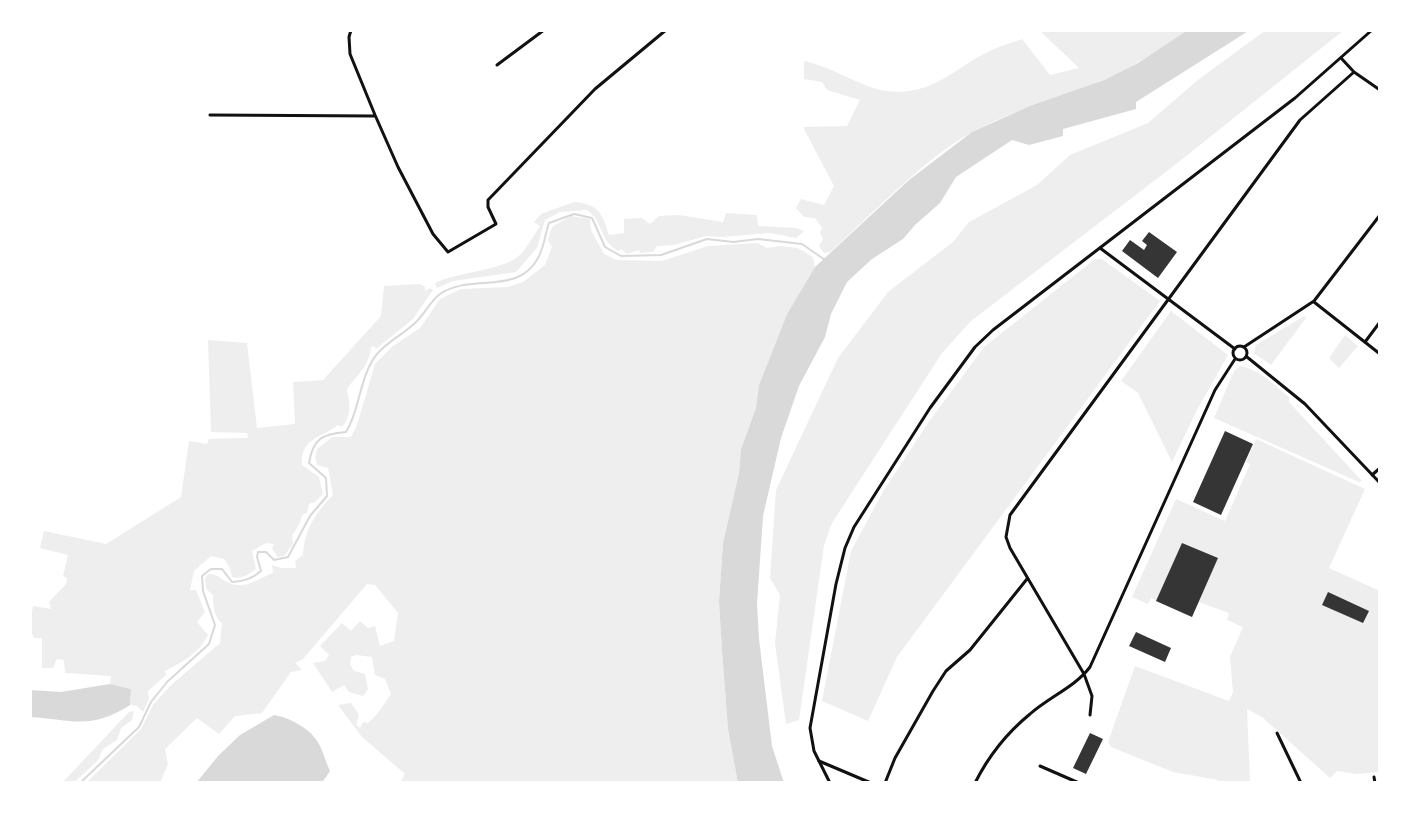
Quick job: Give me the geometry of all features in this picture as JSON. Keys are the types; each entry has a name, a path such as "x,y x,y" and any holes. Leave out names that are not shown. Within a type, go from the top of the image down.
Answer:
{"street":[{"path":"351,30 350,54 375,115 433,234 448,252 496,224 488,200 595,89 666,30"},
{"path":"497,65 544,30"},
{"path":"830,783 818,760 810,728 845,548 854,527 930,408 975,347 993,330 1295,98 1372,30"},
{"path":"1341,58 1354,72 1380,90"},
{"path":"1090,715 1092,696 1084,674 1027,579 1006,537 1010,515 1300,120 1354,72"},
{"path":"210,115 375,115"},
{"path":"1099,248 1235,349 1244,347 1314,301 1380,215"},
{"path":"1314,301 1380,354"},
{"path":"1365,342 1380,322"},
{"path":"1244,347 1247,357"},
{"path":"975,783 1002,742 1029,714 1084,674 1215,390 1235,359 1235,349"},
{"path":"1235,359 1241,361 1247,357"},
{"path":"1247,357 1305,404 1380,483"},
{"path":"1372,475 1380,468"},
{"path":"885,783 915,721 939,681 970,650 1027,579"},
{"path":"1277,733 1301,783"},
{"path":"818,760 871,783"},
{"path":"1040,766 1079,783"},
{"path":"1374,777 1375,783"}],"shaded area":[{"path":"1039,30 1189,30 1116,74 1006,116 955,142 918,171 830,252 824,253 819,246 823,239 820,233 822,228 815,218 804,217 796,208 801,199 824,205 834,186 803,127 847,126 860,100 827,90 822,82 804,79 804,61 876,89 902,92 930,85 992,50 1022,39 1050,75 1079,68"},
{"path":"1188,30 1250,30 1136,102 1136,109 1063,129 1063,136 1029,145 1012,140 956,177 940,203 903,239 872,259 847,282 831,314 825,337 799,386 781,438 763,516 757,604 759,639 772,746 784,783 738,783 728,729 722,651 719,602 723,543 739,473 741,449 756,408 759,385 787,314 815,267 909,180 972,132 1030,106 1104,80 1138,63"},
{"path":"1266,30 1344,30 1180,161 971,321 942,353 832,523 824,545 799,720 786,724 775,643 780,595 770,578 776,490 838,358 888,292 953,242 969,222 1037,185 1070,155 1148,123 1199,79"},
{"path":"574,202 589,205 598,211 609,235 624,233 624,219 642,218 650,224 659,216 679,215 723,222 726,213 757,215 758,226 804,231 796,238 770,233 706,236 674,245 657,246 653,252 640,253 639,250 627,254 612,247 587,210 560,212 545,220 537,248 516,272 453,281 437,288 435,283 445,279 513,260 524,251 540,226 534,222 541,214"},
{"path":"571,216 590,219 591,230 604,254 617,260 662,261 708,246 758,243 767,248 798,248 813,257 815,267 787,314 759,385 756,408 741,449 739,473 723,543 719,602 722,651 728,729 738,783 400,783 405,774 362,737 338,705 351,703 359,715 356,725 360,728 363,722 368,723 378,713 391,694 385,679 375,675 372,657 351,657 350,664 354,671 365,674 368,689 363,696 349,692 344,685 332,692 313,663 325,661 329,655 320,646 342,623 351,631 360,621 368,628 375,626 380,646 394,641 398,613 375,585 367,584 303,659 295,663 302,670 291,672 262,713 235,716 219,734 197,718 165,749 168,764 160,783 86,783 141,729 153,705 170,686 220,643 222,623 216,614 213,595 206,589 205,578 212,574 233,584 245,585 273,573 272,565 296,568 295,561 303,555 312,522 333,495 328,468 317,465 317,449 332,437 351,437 375,364 393,346 420,328 440,299 461,289 508,287 523,282 545,265 552,247 548,240 552,227"},
{"path":"1095,259 1102,259 1160,301 897,657 868,721 822,701 851,551 884,490 984,347"},
{"path":"420,284 425,291 433,290 413,319 376,349 371,347 366,365 347,389 349,409 345,423 314,439 305,449 302,465 319,477 323,494 309,504 307,513 302,515 292,536 293,544 284,556 278,557 272,549 274,544 266,543 252,551 256,569 242,577 232,577 224,559 211,556 194,571 190,590 196,590 205,612 197,622 208,635 195,652 165,671 166,675 148,691 149,699 143,712 137,706 130,705 131,689 110,684 111,676 65,673 64,660 57,659 53,668 42,668 42,638 34,638 31,630 33,606 51,609 49,602 66,584 67,578 63,576 68,555 40,548 44,531 106,544 181,497 189,441 207,444 209,439 248,438 247,433 211,432 208,340 247,343 257,428 295,424 293,382 323,380 381,316 384,286"},
{"path":"1171,311 1228,355 1172,462 1138,393 1121,381"},
{"path":"1304,316 1306,318 1271,365 1254,353 1256,345"},
{"path":"1345,335 1358,346 1339,368 1329,358"},
{"path":"1240,366 1260,374 1289,397 1289,402 1362,481 1214,418 1234,371"},
{"path":"1256,439 1365,489 1329,568 1380,591 1380,776 1377,772 1356,774 1337,771 1330,778 1262,717 1247,709 1250,783 1218,783 1218,780 1173,772 1111,747 1108,742 1135,666 1229,701 1233,692 1230,657 1243,627 1227,620 1229,613 1199,602 1192,617 1151,598 1148,604 1132,597 1176,499 1225,521 1250,464 1246,462"},
{"path":"110,684 131,689 130,705 104,718 82,722 30,717 30,690 61,692"},
{"path":"134,711 132,720 121,728 117,740 103,749 98,760 74,783 62,783 129,712"},
{"path":"274,715 301,726 317,740 330,771 322,783 196,783 240,735"}],"building":[{"path":"1149,232 1177,252 1158,278 1122,251 1130,240 1144,250 1147,245 1142,241"},
{"path":"1225,431 1253,444 1221,515 1193,502"},
{"path":"1182,543 1218,558 1192,617 1156,601"},
{"path":"1328,592 1369,611 1363,623 1322,605"},
{"path":"1136,632 1171,648 1165,662 1129,646"},
{"path":"1090,733 1103,739 1086,774 1073,768"}],"waterway":[{"path":"80,783 139,727 151,702 167,682 209,644 215,625 203,591 202,576 211,569 222,569 232,582 244,580 261,571 258,552 266,552 274,560 288,557 310,516 327,496 326,478 309,463 313,448 325,436 346,432 367,371 375,357 416,322 440,294 465,285 518,277 529,270 538,258 549,223 574,214 592,218 605,247 621,256 661,255 707,239 733,242 758,239 802,244 825,260"}]}
